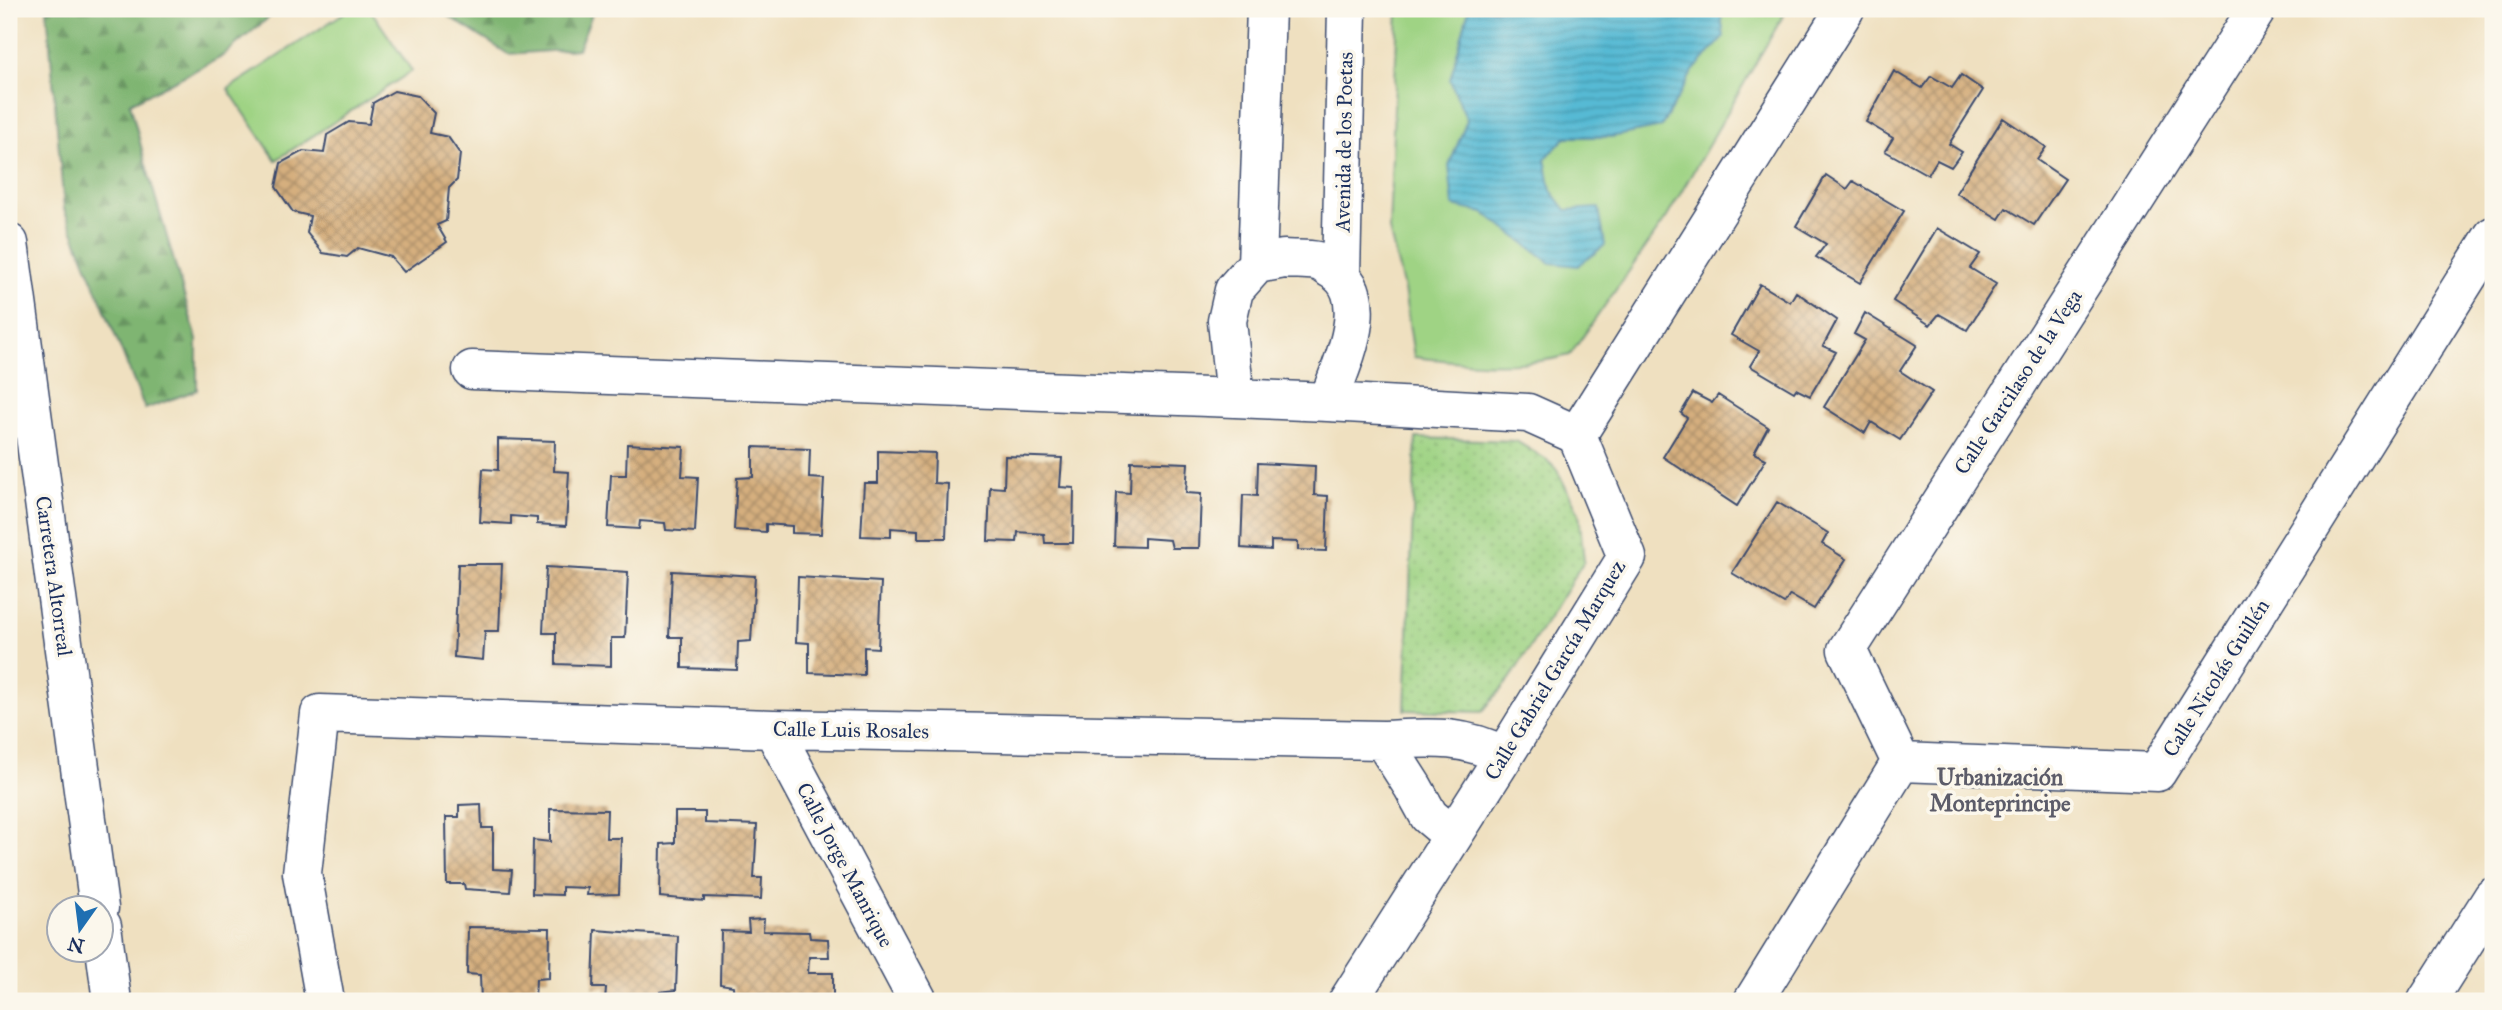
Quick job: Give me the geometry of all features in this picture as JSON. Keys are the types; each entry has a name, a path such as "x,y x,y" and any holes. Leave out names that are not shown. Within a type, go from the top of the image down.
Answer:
{"street":[{"path":"1234,398 1227,321 1234,290 1256,264 1266,9"},
{"name":"Avenida de los Poetas","path":"1341,275 1347,9"},
{"path":"472,370 1234,398 1528,413 1577,435 1846,9"},
{"name":"Calle Garcilaso de la Vega","path":"1901,762 1847,650 2256,9"},
{"name":"Calle Nicolás Guillén","path":"1901,762 2157,772 2493,236"},
{"name":"Carretera Altorreal","path":"9,243 97,894"},
{"path":"1256,264 1284,259 1318,261 1341,275 1351,292 1354,316 1350,340 1328,402"},
{"name":"Calle Gabriel García Marquez","path":"1348,1001 1627,557 1577,435"},
{"name":"Calle Luis Rosales","path":"325,1001 302,873 320,714 773,729 1383,740 1442,738 1482,745 1504,756"},
{"name":"Calle Jorge Manrique","path":"773,729 918,1001"},
{"path":"1383,740 1429,816 1453,836"},
{"path":"1753,1001 1901,762"},
{"path":"2427,1001 2493,897"},
{"path":"107,964 112,1001"}],"green space":[{"path":"47,9 279,9 220,58 130,103 197,340 197,390 145,409 64,209"},
{"path":"350,9 370,9 412,71 276,160 228,89"},
{"path":"437,9 594,9 578,49 508,54"},
{"path":"1398,9 1787,9 1667,217 1570,355 1531,362 1492,364 1414,357 1404,289 1389,230"},
{"path":"1416,438 1516,441 1547,460 1557,470 1579,513 1584,561 1510,679 1482,712 1405,710"}],"water":[{"path":"1469,9 1720,9 1724,37 1693,71 1661,127 1611,137 1566,137 1545,159 1551,190 1566,210 1599,208 1605,245 1578,266 1551,263 1484,213 1453,206 1449,166 1467,120 1450,80"}],"building":[{"path":"1894,71 1922,88 1931,76 1952,88 1961,75 1983,90 1949,144 1962,152 1951,167 1937,160 1928,175 1885,151 1893,138 1866,122"},
{"path":"394,91 418,96 434,113 430,133 448,137 460,154 457,180 449,188 446,221 437,225 447,242 404,272 391,257 358,248 347,257 323,253 307,233 310,216 293,212 276,187 281,163 303,151 324,153 327,135 349,122 369,124 373,103"},
{"path":"2003,118 2046,147 2037,160 2065,179 2034,225 2006,208 1999,219 1956,193"},
{"path":"1826,175 1847,189 1853,181 1904,211 1860,283 1816,257 1826,244 1796,226"},
{"path":"1937,228 1980,254 1970,268 1996,284 1967,330 1939,314 1930,325 1893,301"},
{"path":"1760,284 1790,302 1796,292 1837,320 1823,346 1836,352 1810,396 1796,389 1794,392 1750,366 1759,351 1731,335"},
{"path":"1865,313 1917,345 1900,371 1932,392 1900,440 1871,422 1865,433 1824,407 1865,340 1854,334"},
{"path":"1693,393 1712,403 1718,395 1768,427 1754,453 1766,459 1737,506 1663,457 1687,418 1681,413"},
{"path":"498,439 555,441 554,471 569,472 566,526 537,524 537,518 511,516 511,524 480,522 483,469 498,470"},
{"path":"627,444 684,447 682,476 698,477 695,532 666,530 665,523 640,521 639,529 608,527 611,475 626,475"},
{"path":"753,447 810,449 809,478 824,479 821,534 792,533 792,526 766,524 766,532 734,530 737,478 753,477"},
{"path":"878,451 935,453 934,483 948,484 946,538 918,538 918,530 891,528 891,537 861,536 864,483 878,483"},
{"path":"1005,456 1062,458 1060,487 1074,488 1073,543 1045,543 1044,534 1018,532 1017,542 988,541 990,487 1004,488"},
{"path":"1131,461 1188,463 1186,493 1201,494 1199,548 1172,548 1170,540 1144,538 1144,547 1114,546 1116,492 1130,493"},
{"path":"1258,463 1315,466 1314,495 1328,496 1326,551 1298,550 1298,542 1271,541 1271,550 1241,548 1243,495 1257,496"},
{"path":"1777,502 1828,533 1822,544 1846,559 1814,609 1790,595 1784,604 1732,573"},
{"path":"458,564 502,564 499,631 485,631 483,660 454,657"},
{"path":"546,567 628,572 625,638 611,638 611,666 556,664 556,633 543,633"},
{"path":"672,571 755,576 751,641 738,642 737,670 682,668 682,637 669,637"},
{"path":"798,577 881,582 878,648 864,647 864,675 809,673 809,643 796,642"},
{"path":"481,804 482,828 493,828 493,869 512,870 510,892 465,889 464,884 447,884 446,817 459,817 459,805"},
{"path":"550,809 607,810 606,838 621,838 619,894 587,895 588,888 562,887 562,895 532,894 533,840 550,842"},
{"path":"675,812 705,812 705,823 757,825 754,878 762,878 761,899 704,897 704,901 660,897 661,844 675,843"},
{"path":"764,919 763,931 809,932 810,938 828,939 829,957 809,957 808,973 833,973 833,1001 734,1001 733,986 720,984 721,931 749,932 748,920"},
{"path":"468,927 550,928 549,978 536,979 535,1001 481,1001 480,975 467,974"},
{"path":"595,930 678,936 676,990 660,992 660,1001 605,1001 606,988 593,988"}],"district":[{"name":"Urbanización Monteprincipe","path":"2000,790"}]}
